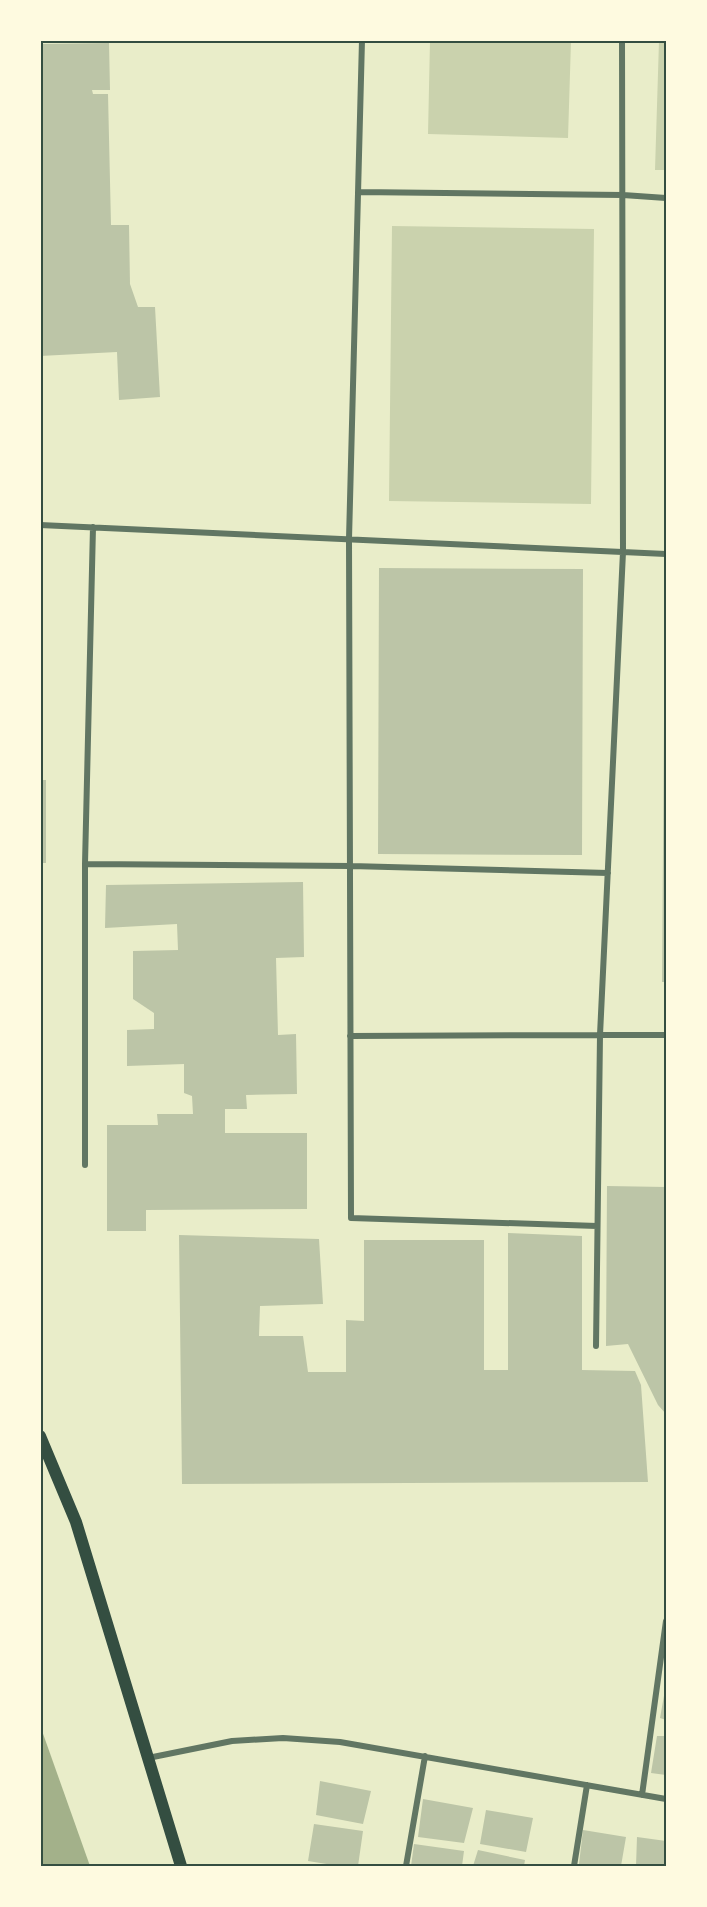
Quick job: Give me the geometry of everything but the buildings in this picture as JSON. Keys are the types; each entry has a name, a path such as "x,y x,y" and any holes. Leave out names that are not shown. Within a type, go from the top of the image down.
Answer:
{"main road":[{"path":"40,1436 76,1522 181,1866"}],"street":[{"path":"362,40 349,539 351,1218 597,1226"},
{"path":"596,1346 600,1035 623,552 622,40"},
{"path":"358,192 622,195 666,198"},
{"path":"40,525 666,554"},
{"path":"85,1165 85,864 93,527"},
{"path":"85,864 351,866 608,873"},
{"path":"350,1036 666,1035"},
{"path":"642,1795 666,1621"},
{"path":"148,1758 232,1741 283,1738 340,1742 666,1799"},
{"path":"406,1866 425,1756"},
{"path":"574,1866 587,1785"}],"shaded area":[{"path":"430,41 571,41 568,138 428,134"},
{"path":"659,41 666,41 666,170 655,170"},
{"path":"392,226 594,229 591,504 389,501"},
{"path":"41,1728 90,1866 41,1866"}]}
